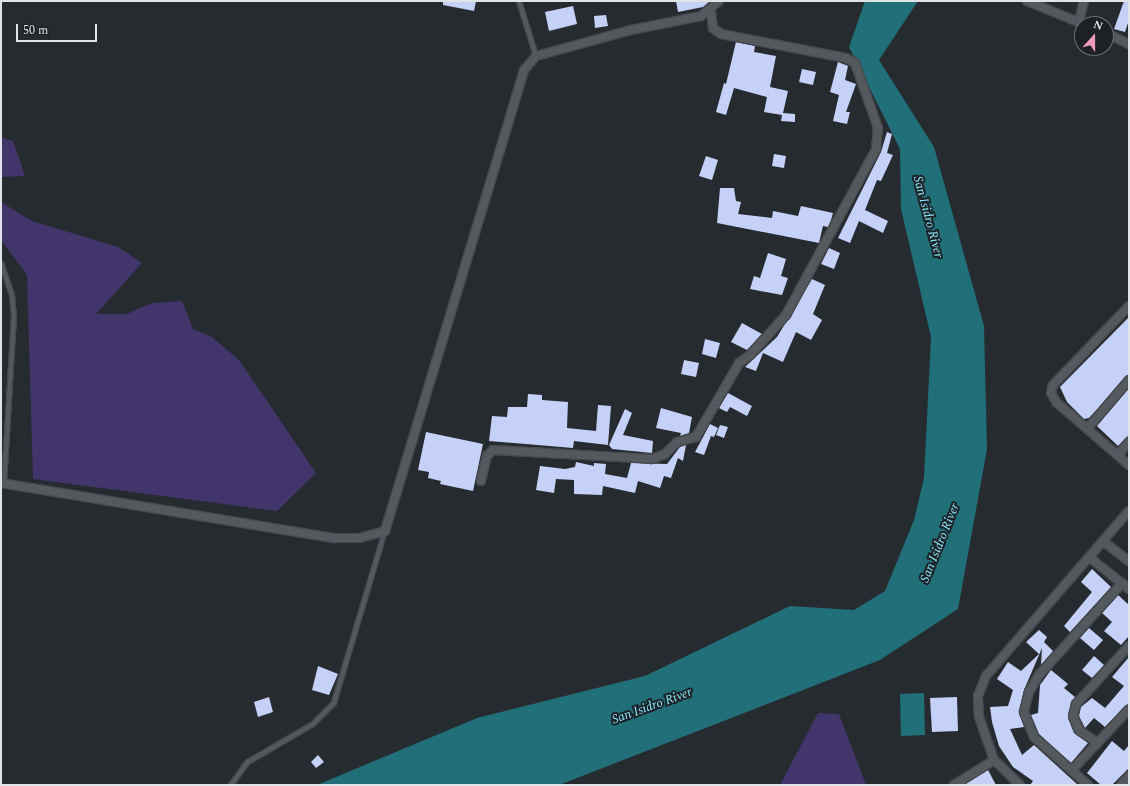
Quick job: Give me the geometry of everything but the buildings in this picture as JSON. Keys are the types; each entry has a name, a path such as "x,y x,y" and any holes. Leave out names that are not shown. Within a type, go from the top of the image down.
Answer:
{"street":[{"path":"3,483 335,538 365,537 385,531 519,79 536,56 631,30 690,19 711,11 719,1"},
{"path":"1027,1 1074,20"},
{"path":"1082,16 1084,1"},
{"path":"481,481 487,456 493,450 652,459 664,454 677,442 696,437 739,363 750,355 786,315 876,149 878,128 855,63 846,58 721,34 712,28 711,11"},
{"path":"1114,37 1129,44"},
{"path":"1129,306 1053,385 1051,393 1057,403 1088,428 1129,465"},
{"path":"1088,428 1129,380"},
{"path":"1118,455 1129,442"},
{"path":"1020,785 994,760 979,717 978,696 986,676 1129,511"},
{"path":"1103,541 1129,561"},
{"path":"1089,557 1129,589"},
{"path":"1088,785 1034,737 1024,712 1029,692 1038,675 1122,583"},
{"path":"1098,744 1079,730 1073,716 1076,704 1129,646"},
{"path":"1072,770 1098,744 1129,709"},
{"path":"954,785 994,760"},
{"path":"1121,785 1129,776"}],"lane":[{"path":"519,1 536,56"},
{"path":"1,263 12,295 14,316 3,483"},
{"path":"231,785 248,762 313,724 327,713 334,702 385,531"}],"shaded area":[{"path":"1,137 13,141 25,176 1,177"},
{"path":"1,202 32,221 118,247 142,263 96,314 127,314 152,303 182,301 193,329 212,337 239,360 316,473 277,511 33,479 27,275 1,240"},
{"path":"818,713 839,714 866,785 780,785"}],"water":[{"name":"San Isidro River","path":"865,1 918,1 879,60 934,147 984,326 987,449 958,609 880,660 559,785 317,785 477,718 645,676 790,606 854,610 885,591 914,520 924,478 931,337 901,209 900,149 849,47"},
{"path":"924,693 925,735 901,736 900,694"}]}
